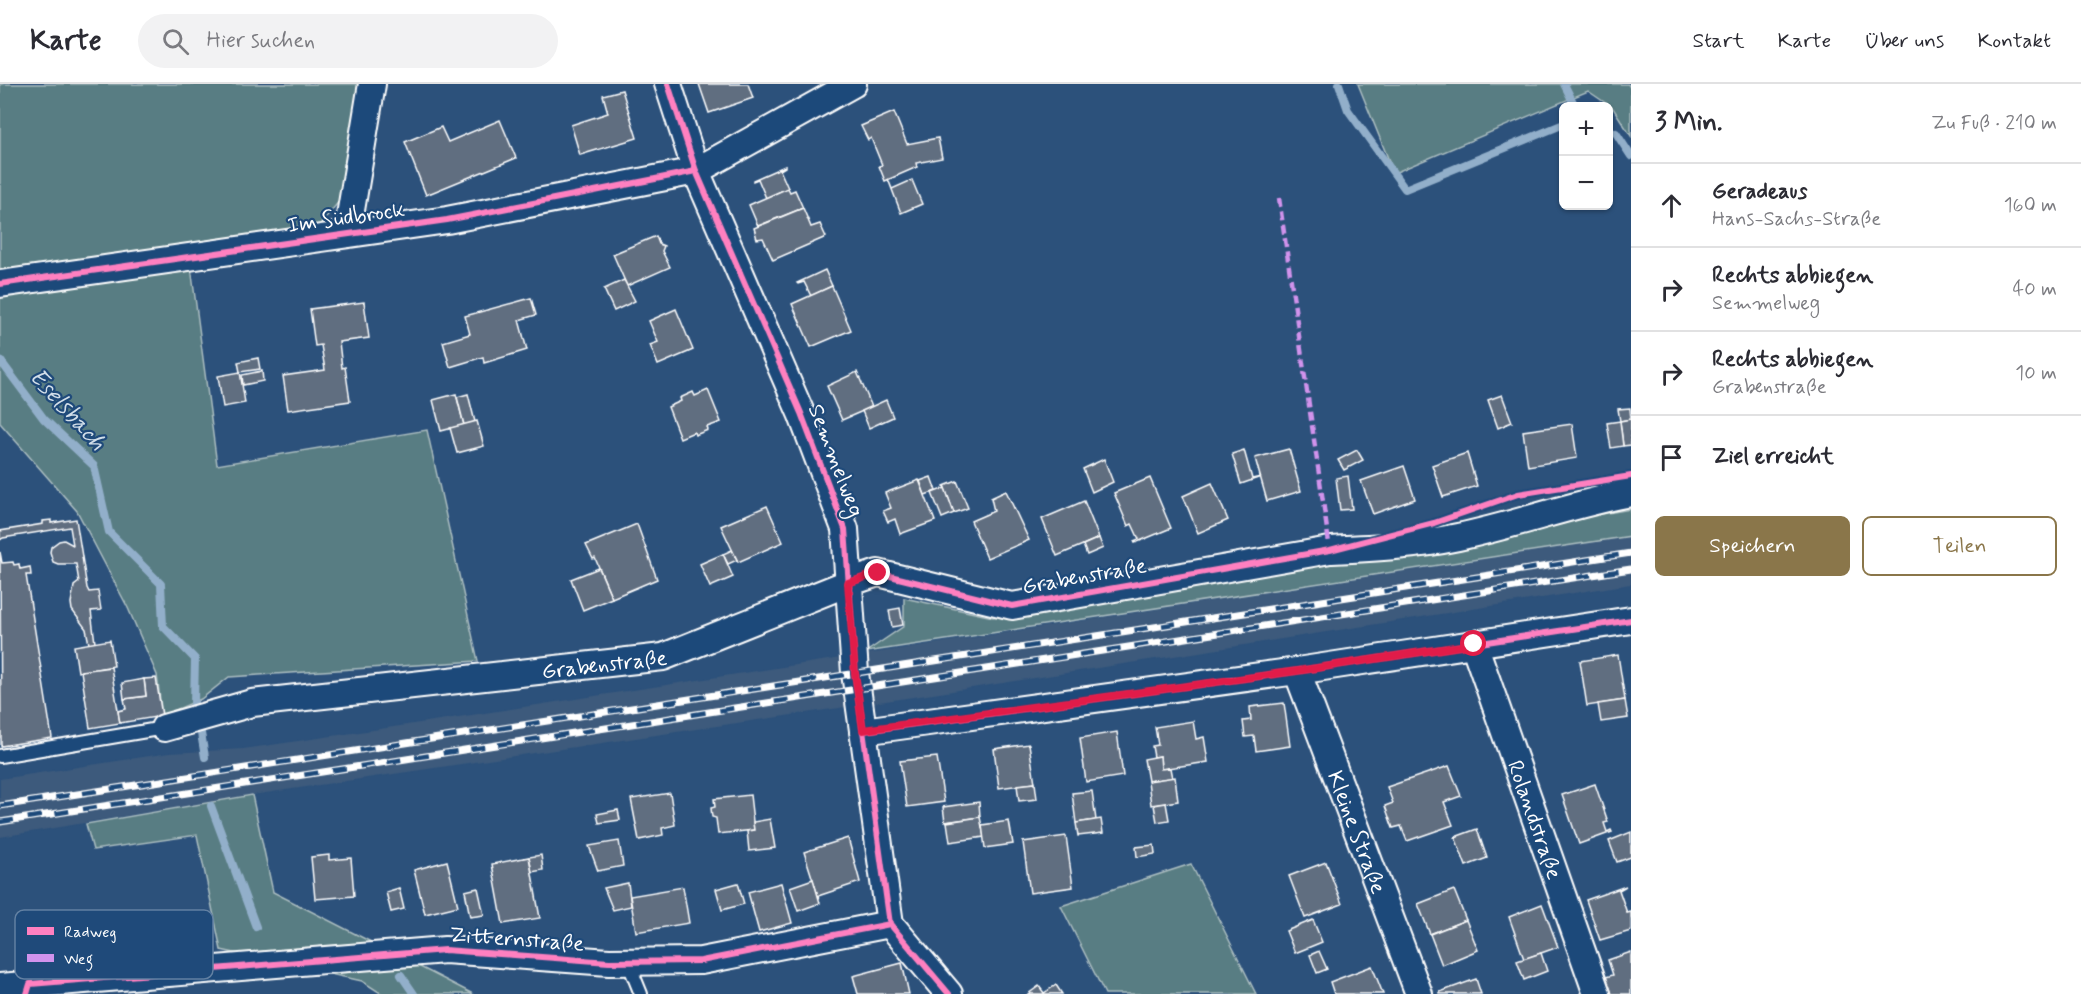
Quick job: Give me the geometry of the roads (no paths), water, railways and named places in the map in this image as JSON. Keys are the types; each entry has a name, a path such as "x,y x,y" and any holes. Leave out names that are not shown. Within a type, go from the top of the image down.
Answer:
{"street":[{"name":"Im Südbrock","path":"347,234 372,84"},
{"name":"Semmelweg","path":"668,84 696,171 801,413 845,529 855,673 890,924"},
{"name":"Im Südbrock","path":"0,284 447,220 696,171 853,84"},
{"name":"Grabenstraße","path":"164,728 252,703 663,657 878,573 1012,606 1330,550 1373,548 1457,537 1602,498 1631,493"},
{"path":"863,730 1297,671 1631,620"},
{"name":"Rolandstraße","path":"1474,644 1598,994"},
{"name":"Kleine Straße","path":"1297,671 1419,994"},
{"path":"890,924 949,994"},
{"name":"Zitternstraße","path":"213,972 445,950 628,962 701,961 890,924"},
{"name":"Zitternstraße","path":"0,987 29,989 136,979"}],"lane":[{"path":"0,756 164,728"},
{"path":"628,962 641,994"}],"waterway":[{"path":"1339,84 1348,110 1405,189 1559,126"},
{"path":"1564,84 1573,102"},
{"path":"1613,132 1631,156"},
{"name":"Eselsbach","path":"0,360 44,419 94,466 109,532 161,584 163,626 195,659 194,703"},
{"name":"Eselsbach","path":"200,727 205,757"},
{"name":"Eselsbach","path":"211,806 256,927"},
{"name":"Eselsbach","path":"401,975 414,994"}],"railway":[{"path":"0,806 1631,553"},
{"path":"0,822 1631,569"}]}
